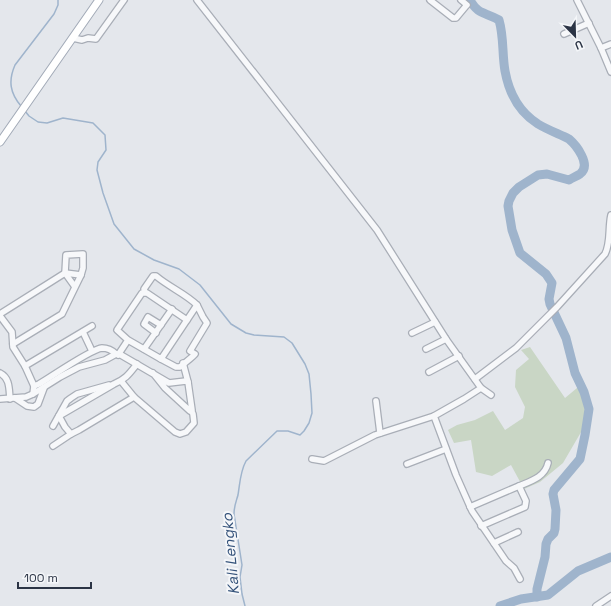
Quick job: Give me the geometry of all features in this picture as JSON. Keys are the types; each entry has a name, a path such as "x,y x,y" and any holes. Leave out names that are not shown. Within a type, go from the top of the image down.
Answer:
{"main road":[{"path":"0,142 99,0"}],"street":[{"path":"73,38 82,40 96,38 124,0"},
{"path":"197,0 379,233 446,339 481,388 491,395"},
{"path":"430,0 453,18 456,18 467,5 461,0"},
{"path":"577,0 601,48 611,72"},
{"path":"564,34 589,23"},
{"path":"601,48 611,44"},
{"path":"475,379 516,348 557,307 605,254 609,248 611,214"},
{"path":"13,344 62,314 75,287 83,268 83,254 66,255 65,273 75,287"},
{"path":"33,394 34,386 25,366 13,347 12,332 0,315 65,273 80,275"},
{"path":"153,276 156,276 188,297 197,305 207,323 180,367 176,367 128,340 117,330 142,293 145,292 144,289 146,286 153,276"},
{"path":"145,292 187,320"},
{"path":"161,359 197,305"},
{"path":"144,349 172,309"},
{"path":"156,333 144,324 148,317 161,325"},
{"path":"412,333 435,322"},
{"path":"25,366 92,326"},
{"path":"83,332 92,351"},
{"path":"426,349 446,339"},
{"path":"34,386 59,374 105,360 117,354 128,340"},
{"path":"0,399 13,399 26,397 33,394 92,351 103,348 111,349 117,354 170,383 188,382"},
{"path":"429,372 459,356"},
{"path":"121,381 134,397 175,432 180,434 186,432 194,423 184,362"},
{"path":"53,426 67,401 77,394 121,381 137,364"},
{"path":"0,373 3,374 8,381 13,399 28,406 34,407 38,404 44,387"},
{"path":"153,373 170,393 190,411 191,410"},
{"path":"170,383 170,393"},
{"path":"59,416 113,384"},
{"path":"312,459 324,461 380,433 434,416 481,388"},
{"path":"53,446 134,397"},
{"path":"376,401 380,433"},
{"path":"59,416 71,434"},
{"path":"434,416 470,507 481,526 506,561 514,568 520,579"},
{"path":"407,464 446,449"},
{"path":"470,507 541,475 546,469 548,462"},
{"path":"481,526 525,507 526,501 519,486"},
{"path":"494,543 518,532"},
{"path":"596,606 609,598 611,605"}],"green space":[{"path":"530,347 565,398 583,383 591,415 563,463 540,482 524,489 511,465 492,476 476,472 471,440 454,443 448,430 457,425 475,420 493,411 505,430 523,418 525,407 515,387 516,370 529,359 521,350"}],"waterway":[{"name":"Kali Lengko","path":"21,106 12,92 11,76 15,65 54,14 58,5 58,0"},
{"path":"470,0 479,11 499,20 502,33 504,65 507,79 512,94 520,108 538,124 569,139 579,150 584,161 583,170 580,174 569,180 547,174 538,175 519,187 513,193 508,206 512,230 520,253 546,274 552,283 549,299 550,304 566,338 575,373 584,392 589,409 580,459 554,490 553,494 556,510 555,529 554,533 548,539 546,544 545,557 537,589 537,597"},
{"name":"Kali Lengko","path":"25,111 29,116 38,122 47,123 63,118 93,123 105,135 106,150 98,162 97,170 103,193 114,224 134,249 154,260 179,269 200,285 231,324 246,333 284,337 292,343 305,364 309,374 311,394 312,413 309,423 300,435 288,431 277,431 246,461 241,473 234,514 242,565 240,577 245,606"},
{"path":"500,606 521,599 548,595 578,571 611,557"}]}
